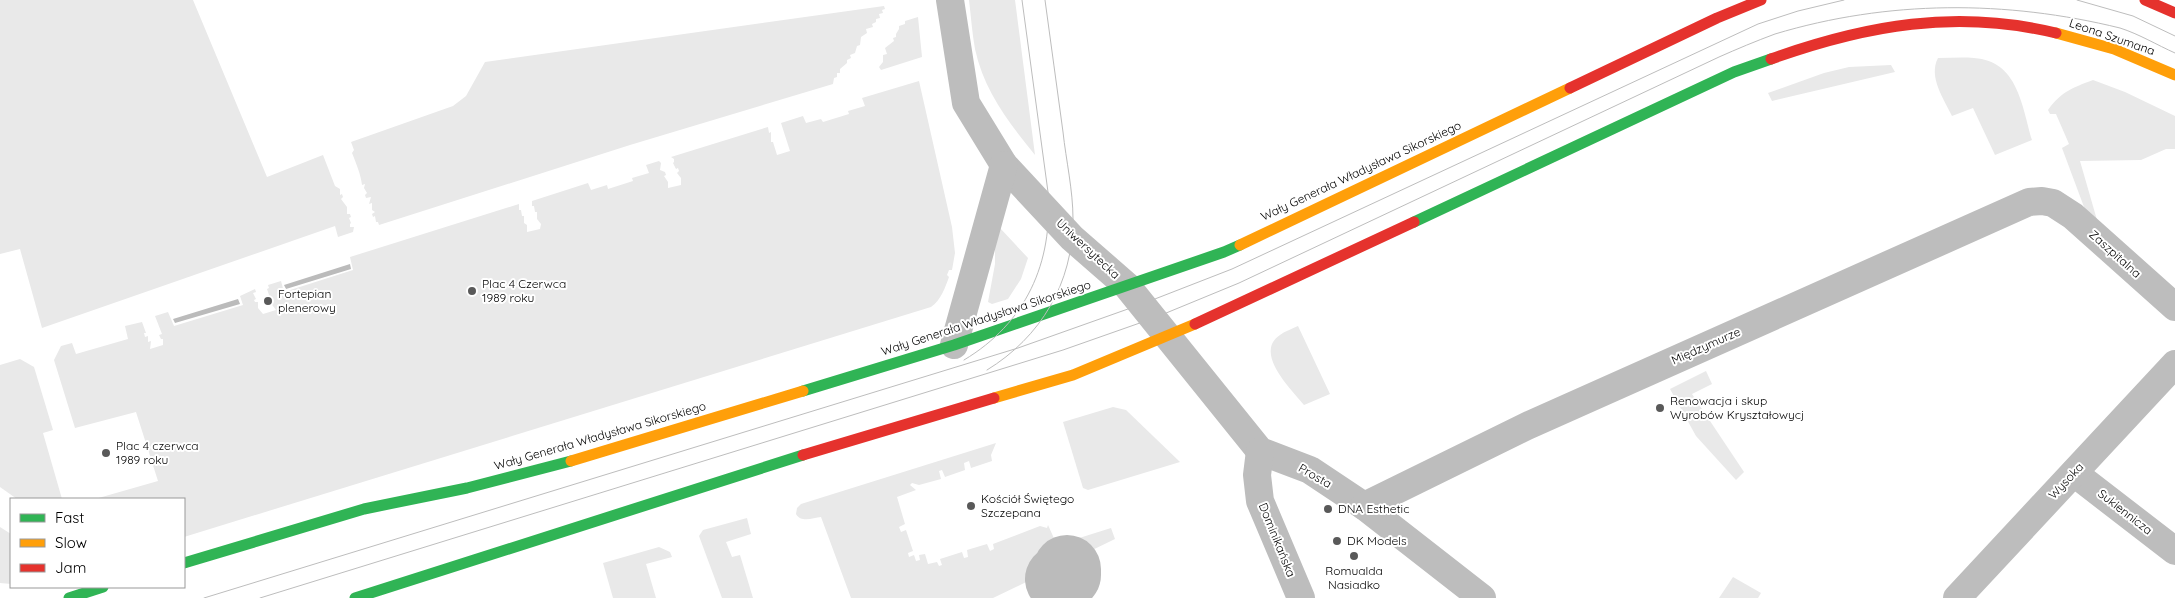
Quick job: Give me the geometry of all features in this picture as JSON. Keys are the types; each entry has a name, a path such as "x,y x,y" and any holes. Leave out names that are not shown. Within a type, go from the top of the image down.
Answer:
{"street":[{"name":"Uniwersytecka","path":"950,0 966,102 1004,165 1072,238 1127,286 1168,336"},
{"name":"Wały Generała Władysława Sikorskiego","path":"185,563 364,509 467,488 560,464 954,345 1224,252 1717,18 1761,0"},
{"path":"2145,0 2175,13"},
{"name":"Leona Szumana","path":"1168,336 1734,72 1798,48 1862,31 1919,23 1965,21 2015,24 2076,37 2175,74"},
{"path":"954,345 1004,165"},
{"name":"Międzymurze","path":"1364,506 1527,426 2029,202 2042,200 2053,203"},
{"name":"Zaszpitalna","path":"2053,203 2074,216 2175,307"},
{"path":"355,598 763,467 1072,375 1168,336 1260,451"},
{"name":"Wysoka","path":"1957,598 2175,364"},
{"name":"Prosta","path":"1260,451 1310,470 1364,506 1482,598"},
{"name":"Dominikańska","path":"1260,451 1257,475 1260,502 1301,598"},
{"name":"Sukiennicza","path":"2074,473 2175,551"},
{"path":"69,598 100,588"}],"shaded area":[{"path":"0,0 193,0 267,177 323,155 335,186 340,189 340,195 342,194 343,197 341,199 347,207 347,214 350,214 350,227 354,227 353,232 338,237 335,226 42,328 20,249 0,254"},
{"path":"969,0 1015,0 1035,155 999,106 985,79 975,49"},
{"path":"884,6 883,13 879,14 880,18 876,19 876,22 872,24 873,27 866,29 867,33 861,37 860,45 857,46 855,53 850,55 851,58 840,69 840,73 837,73 833,84 630,145 379,225 376,222 375,216 373,217 372,214 375,212 372,210 372,203 369,204 371,197 366,198 365,184 362,185 352,153 354,150 351,142 453,106 466,96 485,62"},
{"path":"918,17 922,57 881,70 879,67 883,62 883,55 887,54 885,48 894,41 893,38 896,37 899,26 905,24 905,21"},
{"path":"1938,58 1974,58 1989,61 2000,67 2016,87 2032,140 1995,155 1973,108 1952,116 1941,95 1936,80 1935,65"},
{"path":"1891,65 1895,72 1772,101 1768,93 1824,73 1849,67"},
{"path":"2093,80 2125,92 2175,116 2175,149 2166,149 2141,160 2080,161 2097,220 2089,215 2084,207 2062,148 2069,144 2056,114 2050,114 2048,110 2058,98 2068,91"},
{"path":"919,81 952,227 955,253 952,270 949,270 947,275 949,277 944,289 931,307 185,537 185,498 98,498 158,481 136,412 75,428 54,360 61,346 72,343 76,354 128,339 125,326 142,322 146,333 144,333 145,337 148,336 148,342 151,341 150,349 163,345 163,339 159,335 162,334 155,316 168,312 174,326 243,305 240,296 255,289 256,292 253,293 256,299 254,300 258,302 258,308 263,314 276,310 270,302 272,301 271,298 268,299 268,285 281,281 284,292 353,270 350,257 519,204 519,210 521,210 522,216 524,216 524,223 527,225 527,232 540,229 541,224 537,219 537,212 535,212 534,206 532,206 532,201 588,183 591,190 607,185 608,189 633,181 632,178 649,173 646,165 659,161 661,163 660,170 665,172 666,175 664,176 668,182 668,188 681,185 681,178 677,173 679,171 678,168 676,169 673,163 674,159 671,157 768,127 769,133 771,132 771,142 773,142 777,155 790,151 781,123 803,116 806,123 821,119 823,122 849,114 848,111 865,106 862,98"},
{"path":"1000,228 1028,258 1021,279 1008,299 992,304 988,302 995,264 995,233"},
{"path":"350,264 351,269 286,289 284,285"},
{"path":"238,299 240,304 175,323 173,319"},
{"path":"1298,326 1330,394 1304,405 1277,371 1271,351 1273,343 1280,335"},
{"path":"20,359 34,367 53,430 43,433 62,498 16,498 0,487 0,365"},
{"path":"1706,371 1712,384 1692,394 1744,472 1736,480 1696,436 1670,389"},
{"path":"1113,407 1126,410 1180,462 1088,490 1083,488 1063,422"},
{"path":"996,443 991,455 992,461 971,468 969,461 964,463 965,470 945,477 942,470 939,471 941,479 919,485 912,483 910,485 916,490 897,497 905,524 899,527 901,532 906,530 913,551 908,553 909,557 914,555 916,561 920,560 919,555 925,554 928,564 937,562 939,566 942,565 940,559 962,552 964,558 968,557 967,550 987,544 990,551 994,549 993,544 1040,526 1047,528 1048,525 1057,545 1111,528 1115,539 993,598 851,598 821,517 807,519 798,517 796,514 797,508 801,504"},
{"path":"747,518 751,534 726,542 732,557 740,555 753,598 722,598 699,536 703,530"},
{"path":"0,527 10,533 10,584 0,583"},
{"path":"659,547 670,552 672,557 646,564 656,598 613,598 603,563"},
{"path":"1733,577 1761,593 1758,598 1719,598"}],"waterway":[{"path":"1059,579 1067,575 1067,569"}],"tram line":[{"path":"964,360 986,345 1004,328 1019,309 1031,289 1040,267 1046,243 1048,192 1022,0"},
{"path":"987,370 1006,357 1038,325 1060,286 1072,243 1072,197 1045,0"},
{"path":"204,598 1018,348 1142,304 1232,269 1758,24 1798,11 1844,0"},
{"path":"2077,0 2133,16 2175,36"},
{"path":"260,598 1063,350 1154,318 1239,283 1719,57 1775,34 1818,23 1904,10 1947,8 1991,9 2034,12 2120,28 2175,53"}],"traffic: fast":[{"path":"1414,222 1734,72 1771,59"},
{"path":"803,391 954,345 1240,245"},
{"path":"355,598 803,455"},
{"path":"185,563 364,509 467,488 571,461"},
{"path":"69,598 100,588"}],"traffic: slow":[{"path":"2056,33 2114,49 2175,75"},
{"path":"1240,245 1570,88"},
{"path":"994,398 1073,375 1195,324"},
{"path":"571,461 803,391"}],"traffic: jam":[{"path":"1570,88 1717,18 1761,0"},
{"path":"2145,0 2175,13"},
{"path":"1771,59 1842,37 1912,24 1983,22 2056,33"},
{"path":"1195,324 1414,222"},
{"path":"803,455 994,398"}],"place":[{"name":"Plac 4 Czerwca 1989 roku","path":"472,291"},
{"name":"Fortepian plenerowy","path":"268,301"},
{"name":"Renowacja i skup Wyrobów Kryształowycj","path":"1660,408"},
{"name":"Plac 4 czerwca 1989 roku","path":"106,453"},
{"name":"Kościół Świętego Szczepana","path":"971,506"},
{"name":"DNA Esthetic","path":"1328,509"},
{"name":"DK Models","path":"1337,541"},
{"name":"Romualda Nasiadko","path":"1354,556"}]}
